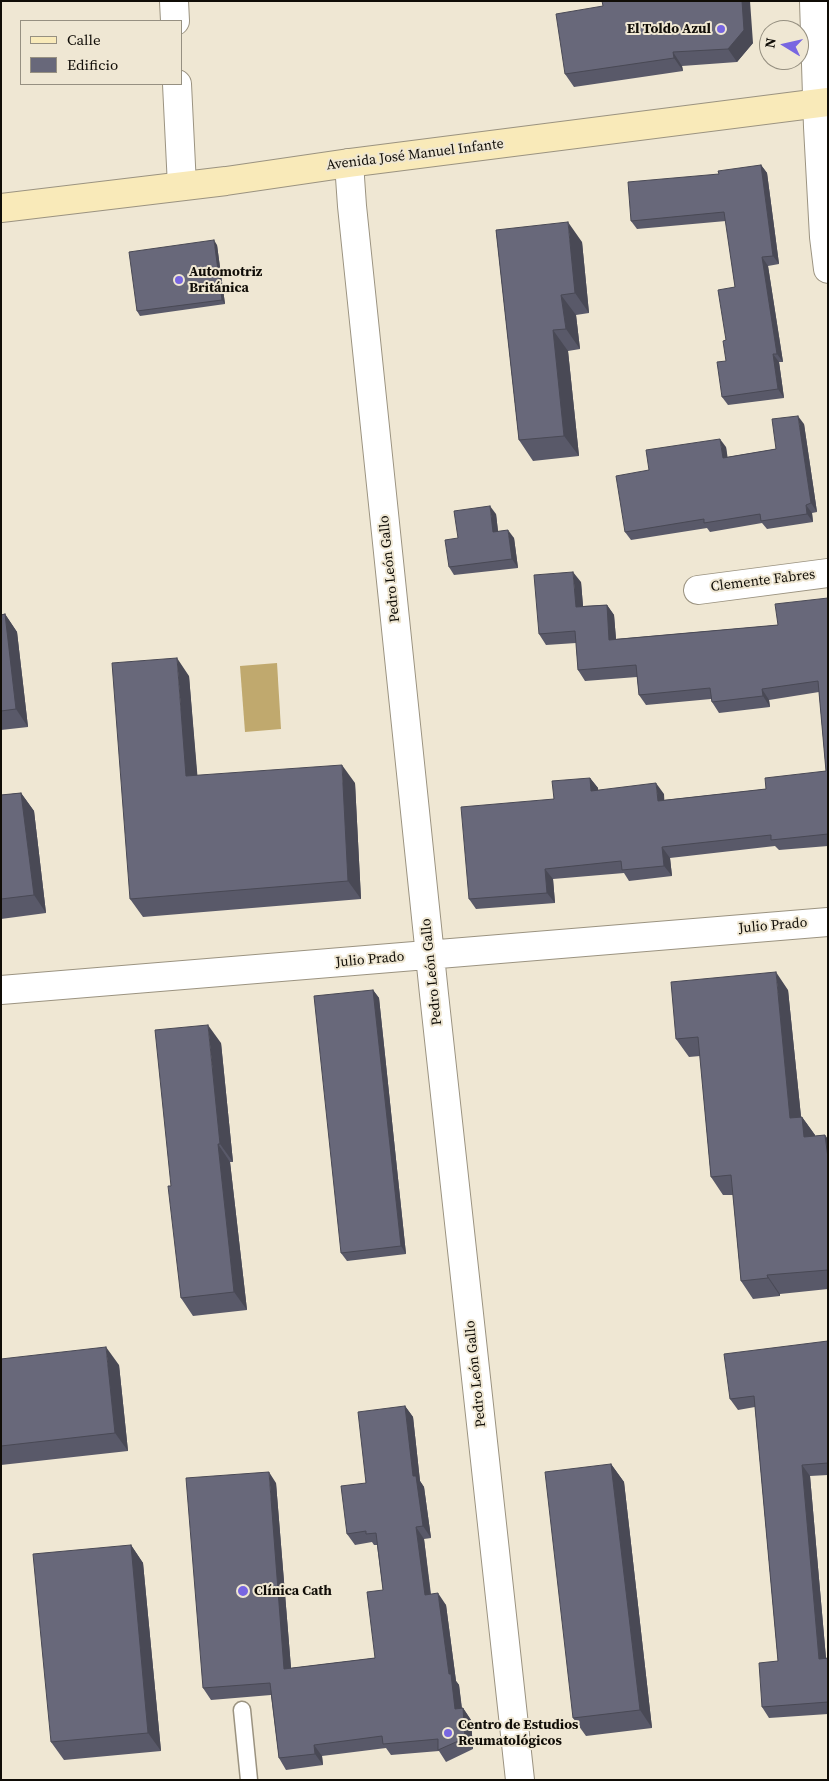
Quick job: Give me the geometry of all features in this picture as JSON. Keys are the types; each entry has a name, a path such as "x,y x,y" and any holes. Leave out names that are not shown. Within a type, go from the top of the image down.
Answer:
{"street":[{"path":"174,1 175,20"},
{"path":"814,1 822,103 824,237 828,269"},
{"path":"177,85 182,186"},
{"name":"Avenida José Manuel Infante","path":"1,208 822,103"},
{"name":"Pedro León Gallo","path":"349,163 430,955 520,1780"},
{"name":"Clemente Fabres","path":"698,590 828,573"},
{"name":"Julio Prado","path":"1,990 828,922"}],"lane":[{"path":"242,1710 249,1780"}],"shaded area":[{"path":"277,663 281,729 245,732 240,666"}],"building":[{"path":"602,1 742,1 744,30 728,49 673,52 674,58 565,74 556,14 603,6"},
{"path":"761,165 773,256 762,257 777,354 773,354 778,389 722,397 717,362 726,361 723,341 726,340 718,290 735,287 724,212 631,221 628,182 719,174 718,171"},
{"path":"568,222 575,293 561,295 566,329 553,330 564,436 519,440 496,230"},
{"name":"Automotriz Británica","path":"214,240 222,300 137,311 129,252"},
{"path":"798,416 811,503 806,505 807,514 761,521 760,514 704,523 704,519 625,532 616,476 649,470 646,450 720,439 723,458 776,449 772,419"},
{"path":"490,506 493,532 508,530 512,559 449,567 445,540 458,538 454,511"},
{"path":"573,572 576,607 607,605 609,640 778,625 775,604 828,598 828,834 771,840 771,835 662,847 664,866 622,870 621,861 545,869 547,893 469,899 461,807 554,799 552,781 590,778 591,791 656,783 658,801 766,789 765,778 826,771 818,681 762,689 763,696 712,702 710,688 639,695 636,665 578,670 575,631 539,634 534,575"},
{"path":"5,614 16,709 1,711 1,615"},
{"path":"177,658 186,776 342,765 348,881 130,899 112,663"},
{"path":"21,793 34,895 1,899 1,795"},
{"path":"776,972 790,1118 802,1117 804,1137 825,1135 828,1158 828,1270 767,1275 768,1278 741,1281 731,1175 711,1177 698,1037 676,1039 671,982"},
{"path":"373,990 401,1246 341,1253 314,996"},
{"path":"208,1025 220,1144 218,1144 234,1292 181,1298 168,1186 171,1186 155,1030"},
{"path":"828,1341 828,1463 802,1465 819,1659 828,1658 828,1702 762,1707 759,1663 778,1661 754,1396 730,1399 724,1354"},
{"path":"106,1347 115,1433 1,1446 1,1359"},
{"path":"405,1406 413,1476 416,1476 423,1526 416,1527 425,1595 438,1593 455,1709 463,1708 465,1738 438,1750 438,1739 383,1744 382,1736 314,1745 315,1754 279,1758 270,1683 203,1688 186,1478 269,1472 284,1669 375,1658 367,1592 383,1590 376,1533 366,1534 366,1531 347,1534 341,1486 366,1483 358,1412"},
{"path":"611,1464 640,1710 573,1718 545,1472"},
{"path":"131,1545 148,1733 51,1742 33,1554"}],"place":[{"name":"El Toldo Azul","path":"721,29"},
{"name":"Automotriz Británica","path":"179,280"},
{"name":"Clínica Cath","path":"243,1591"},
{"name":"Centro de Estudios Reumatológicos","path":"448,1733"}]}
